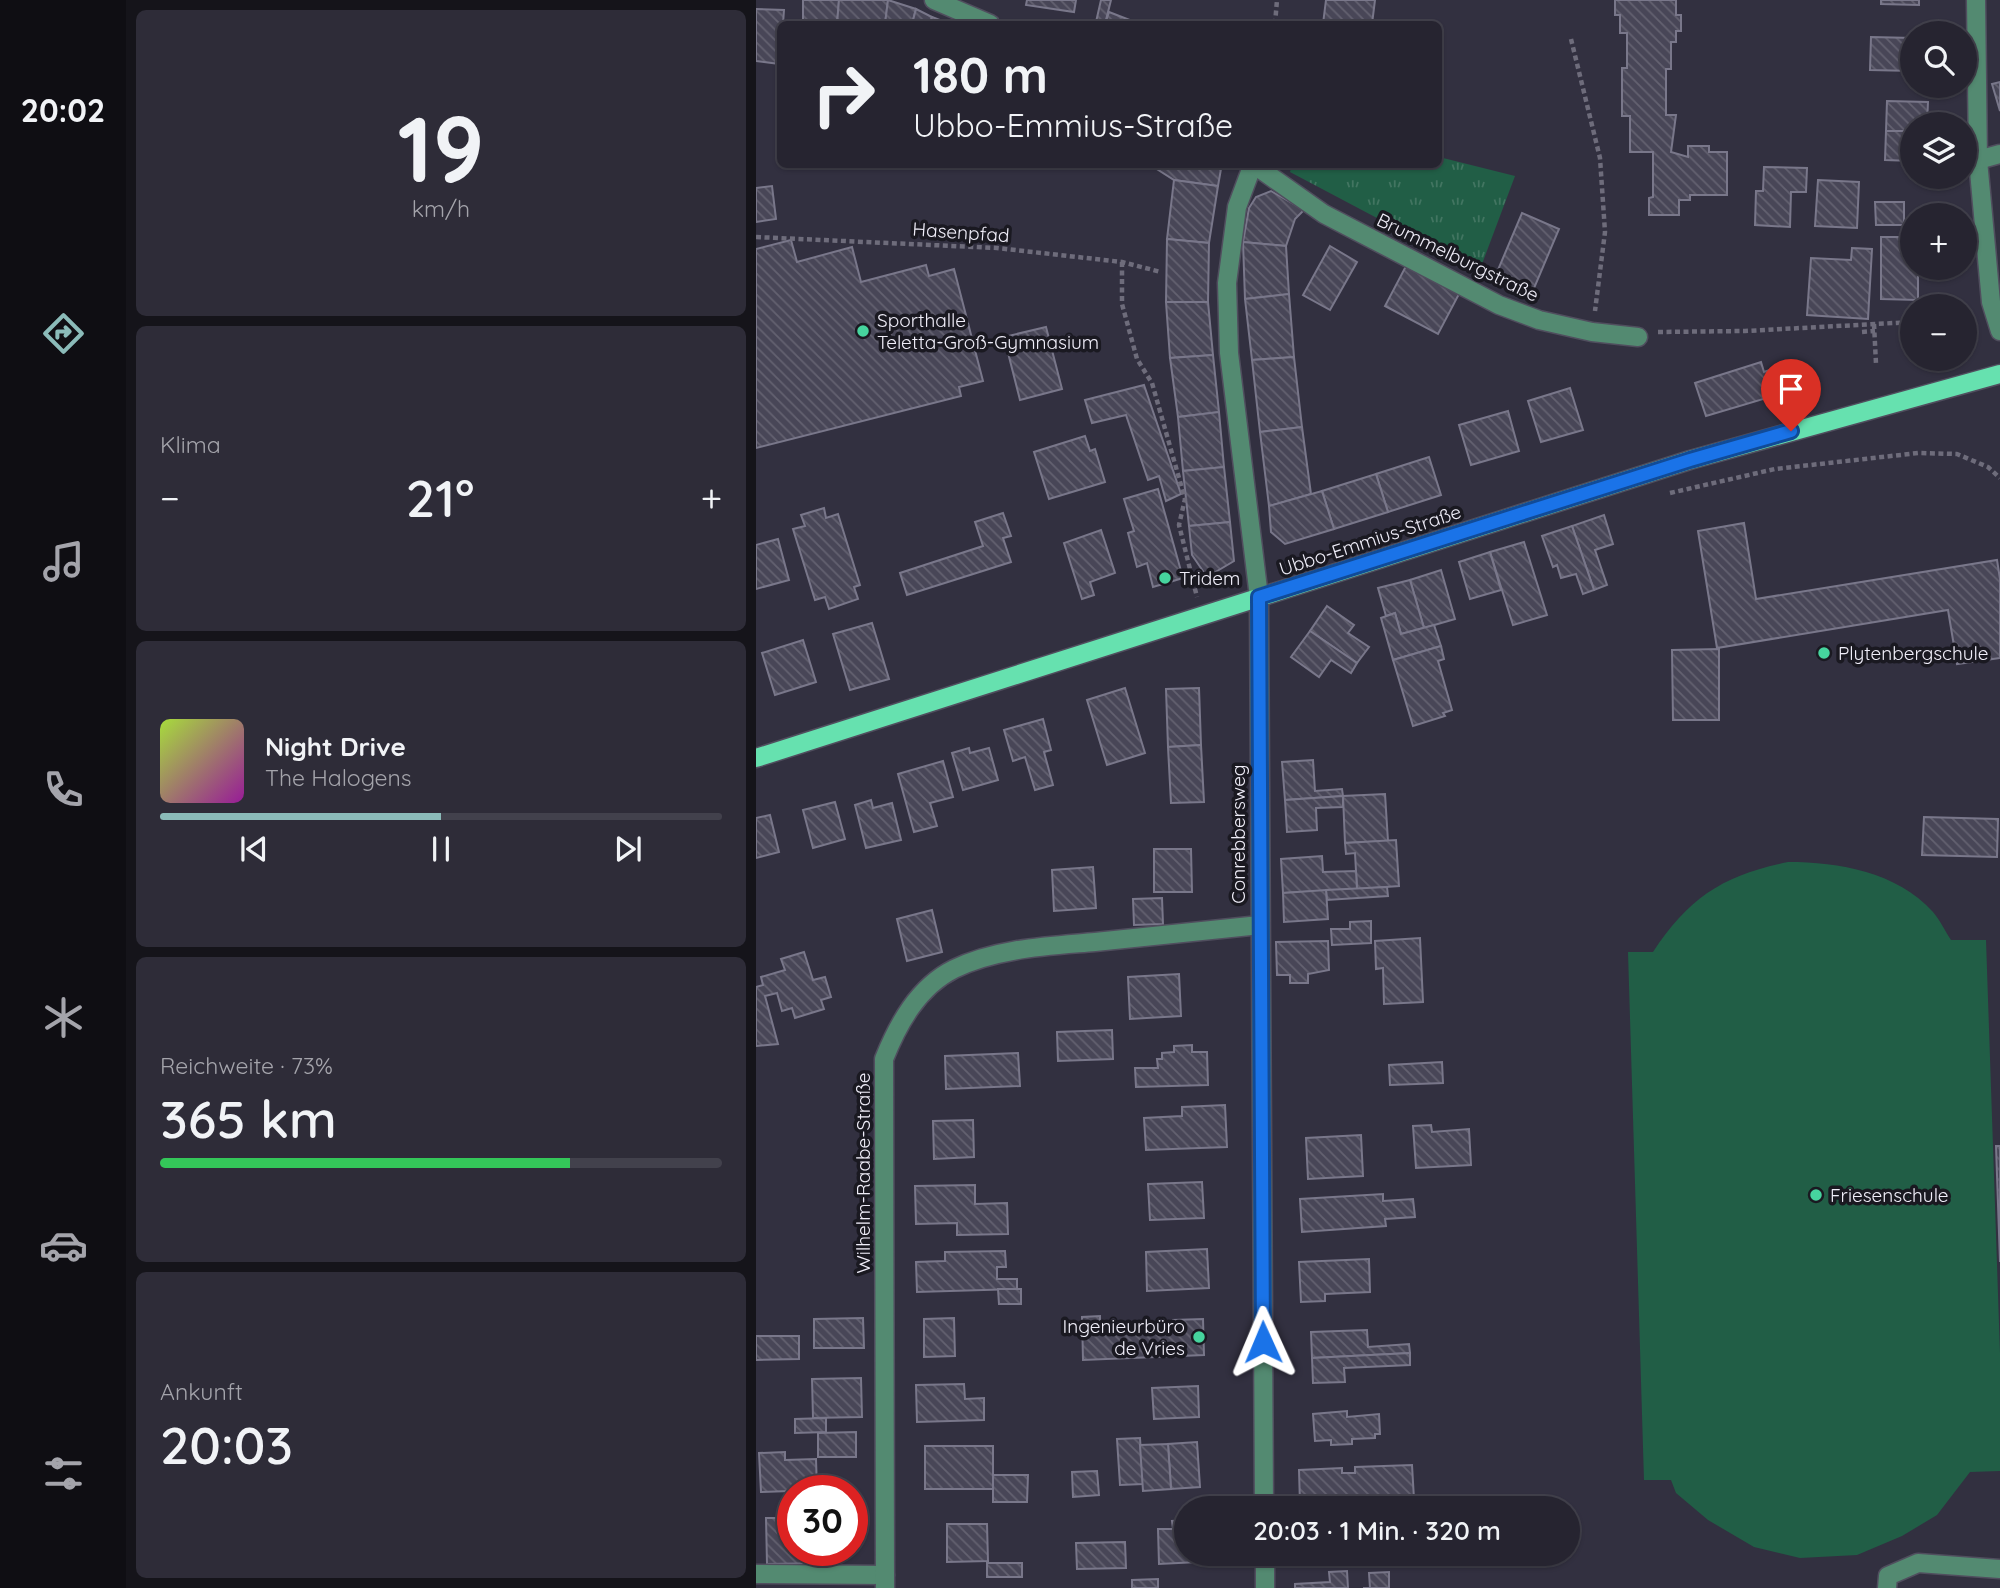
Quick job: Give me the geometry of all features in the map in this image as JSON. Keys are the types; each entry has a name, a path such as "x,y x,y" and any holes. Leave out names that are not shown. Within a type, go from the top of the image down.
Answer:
{"main road":[{"name":"Ubbo-Emmius-Straße","path":"756,758 1690,460 2000,374"}],"street":[{"path":"934,0 983,21"},
{"path":"1976,0 1978,160 1991,302 2000,331"},
{"path":"1978,160 2000,154"},
{"name":"Conrebbersweg","path":"1252,168 1237,207 1227,283 1229,353 1259,597 1259,925 1265,1496"},
{"name":"Brummelburgstraße","path":"1259,168 1324,214 1499,305 1539,320 1592,332 1638,337"},
{"name":"Wilhelm-Raabe-Straße","path":"885,1581 884,1059 899,1021 923,993 953,969 1000,955 1060,945 1259,925"},
{"path":"1887,1588 1888,1576 1918,1563 2000,1569"},
{"path":"1265,1566 1265,1588"},
{"path":"756,1574 885,1581"}],"path":[{"path":"1275,21 1277,0"},
{"path":"1571,39 1600,158 1605,232 1592,332"},
{"name":"Hasenpfad","path":"756,237 997,248 1122,262 1161,272"},
{"path":"1122,262 1122,304 1137,359 1152,383 1185,499 1179,525 1201,615"},
{"path":"1638,337 1650,331 1745,332 1900,323"},
{"path":"1874,324 1876,364"},
{"path":"1862,332 1874,331"},
{"path":"1667,493 1775,469 1918,453 1957,454 1989,467 2000,478"}],"green space":[{"path":"1442,158 1515,176 1479,272 1290,172 1291,168 1442,168"},
{"name":"Friesenschule","path":"1788,862 1847,867 1885,879 1919,898 1936,915 1951,940 1986,940 2000,1353 2000,1471 1970,1472 1937,1515 1902,1536 1857,1555 1800,1558 1754,1547 1708,1520 1676,1493 1671,1480 1644,1480 1628,952 1653,952 1680,917 1710,891 1745,874"}],"building":[{"path":"803,0 839,0 837,21 803,21"},
{"path":"839,0 888,0 885,21 837,21"},
{"path":"888,0 916,9 913,21 885,21"},
{"path":"1027,0 1076,0 1074,12 1026,5"},
{"path":"1101,0 1111,0 1106,21 1096,21"},
{"path":"1326,0 1375,0 1372,21 1323,21"},
{"path":"1615,0 1676,0 1676,15 1681,15 1681,31 1676,31 1676,42 1671,42 1671,69 1666,69 1666,115 1676,115 1671,152 1688,157 1688,146 1709,146 1709,152 1727,152 1727,195 1690,195 1690,200 1679,200 1679,215 1649,215 1649,198 1653,197 1653,152 1630,152 1630,116 1622,116 1622,68 1627,68 1627,33 1620,33 1620,15 1615,15"},
{"path":"1881,0 1919,0 1919,5 1881,4"},
{"path":"756,9 784,10 783,21 777,21 777,64 756,61"},
{"path":"916,9 932,17 931,21 913,21"},
{"path":"1109,12 1132,21 1106,21"},
{"path":"1871,37 1900,38 1900,71 1870,70"},
{"path":"2000,82 2000,111 1992,84"},
{"path":"1887,101 1928,102 1928,112 1900,112 1900,131 1886,131"},
{"path":"1886,131 1900,131 1900,161 1885,160"},
{"path":"1764,167 1807,168 1806,192 1791,192 1790,227 1755,225 1756,191 1763,191"},
{"path":"1155,168 1221,169 1218,186 1174,180"},
{"path":"1174,180 1218,186 1209,243 1167,239"},
{"path":"1818,180 1859,182 1857,228 1815,226"},
{"path":"772,186 776,219 756,222 756,188"},
{"path":"1271,191 1304,210 1295,219 1286,246 1243,242 1249,208 1256,197"},
{"path":"1875,202 1904,202 1900,203 1900,225 1876,225"},
{"path":"1522,213 1559,229 1532,293 1495,277"},
{"path":"1881,237 1900,237 1900,280 1918,280 1918,294 1900,294 1900,300 1881,299"},
{"path":"1167,239 1209,243 1208,302 1166,302"},
{"name":"Sporthalle Teletta-Groß-Gymnasium","path":"791,240 797,262 852,247 861,282 926,265 929,276 954,269 983,381 959,387 961,396 756,448 756,249"},
{"path":"1243,242 1286,246 1289,294 1245,299"},
{"path":"1330,246 1357,262 1330,310 1303,295"},
{"path":"1852,248 1872,249 1868,319 1807,315 1811,258 1851,260"},
{"path":"1406,266 1459,294 1438,334 1385,306"},
{"path":"1289,294 1294,357 1252,360 1245,299"},
{"path":"1166,302 1208,302 1213,355 1170,358"},
{"path":"1046,327 1062,389 1020,400 1004,337"},
{"path":"1213,355 1219,412 1178,417 1170,358"},
{"path":"1294,357 1302,427 1260,432 1252,360"},
{"path":"1761,362 1764,372 1778,367 1786,371 1791,385 1787,392 1706,416 1695,383"},
{"path":"1144,385 1181,494 1166,501 1159,476 1148,480 1126,415 1092,423 1085,400"},
{"path":"1570,388 1583,430 1541,442 1528,401"},
{"path":"1508,411 1519,451 1471,465 1459,425"},
{"path":"1219,412 1224,467 1183,471 1178,417"},
{"path":"1302,427 1311,494 1269,506 1260,432"},
{"path":"1085,436 1090,451 1095,449 1105,482 1049,499 1034,452"},
{"path":"1429,457 1441,495 1388,512 1376,474"},
{"path":"1224,467 1230,522 1189,526 1183,471"},
{"path":"1376,474 1388,512 1334,529 1322,491"},
{"path":"1158,489 1183,578 1153,587 1147,563 1137,567 1128,533 1134,531 1124,499"},
{"path":"1322,491 1334,529 1285,544 1271,532 1269,506"},
{"path":"824,508 826,518 838,514 860,585 854,587 858,599 829,609 825,597 815,600 793,529 805,526 801,515"},
{"path":"1003,513 1011,536 1003,538 1011,562 907,595 900,573 983,546 975,522"},
{"path":"1604,515 1613,544 1595,550 1607,585 1594,590 1572,526"},
{"path":"1230,522 1234,561 1207,577 1192,555 1189,526"},
{"name":"Plytenbergschule","path":"1744,523 1756,599 1997,560 2000,579 2000,658 1957,664 1948,610 1717,648 1698,531"},
{"path":"1572,526 1594,590 1583,594 1576,574 1561,578 1557,565 1553,567 1542,536"},
{"path":"1101,530 1115,573 1090,582 1094,595 1082,599 1064,543"},
{"path":"778,539 789,580 756,589 756,545"},
{"path":"1524,542 1547,615 1513,625 1490,552"},
{"path":"1490,552 1501,590 1470,599 1459,562"},
{"path":"1441,570 1455,619 1424,628 1410,580"},
{"path":"1410,580 1424,628 1401,634 1395,613 1386,616 1378,588"},
{"path":"1327,606 1354,625 1348,633 1369,647 1357,663 1310,631"},
{"path":"1395,613 1401,634 1434,625 1441,646 1393,660 1381,618"},
{"path":"872,623 889,679 850,690 833,634"},
{"path":"1310,631 1357,663 1351,673 1331,660 1319,677 1291,657"},
{"path":"803,640 816,682 775,695 762,653"},
{"path":"1441,646 1444,659 1438,661 1452,710 1443,713 1445,716 1413,726 1393,660"},
{"path":"1719,649 1719,720 1673,720 1672,650"},
{"path":"1125,688 1145,753 1107,765 1087,700"},
{"path":"1199,688 1201,745 1168,747 1166,689"},
{"path":"1043,719 1051,750 1044,752 1053,785 1035,790 1025,757 1013,761 1004,730"},
{"path":"1201,745 1204,802 1171,803 1168,747"},
{"path":"969,748 970,753 989,748 998,780 963,790 952,753"},
{"path":"1313,760 1315,791 1342,789 1343,796 1285,800 1282,762"},
{"path":"943,761 953,797 930,803 937,826 914,832 898,774"},
{"path":"1385,794 1388,841 1345,843 1343,796"},
{"path":"1343,796 1343,807 1316,808 1317,830 1287,832 1285,800"},
{"path":"871,800 873,808 892,803 901,840 866,848 855,805"},
{"path":"835,802 845,839 813,848 803,810"},
{"path":"770,815 779,852 756,858 756,818"},
{"path":"1924,817 1998,819 1997,857 1922,855"},
{"path":"1396,840 1399,886 1357,889 1355,853 1346,854 1345,843"},
{"path":"1154,849 1191,849 1192,892 1154,892"},
{"path":"1322,856 1323,872 1356,871 1357,889 1283,893 1281,859"},
{"path":"1093,867 1096,908 1054,911 1052,870"},
{"path":"1387,887 1388,896 1327,900 1326,890"},
{"path":"1326,890 1328,919 1284,922 1283,893"},
{"path":"1162,898 1163,924 1134,925 1133,899"},
{"path":"932,910 942,952 907,961 897,919"},
{"path":"1371,921 1371,943 1332,945 1331,929 1350,929 1350,922"},
{"path":"1420,938 1423,1002 1384,1004 1383,968 1376,969 1375,941"},
{"path":"1328,941 1329,970 1308,974 1308,983 1290,983 1290,975 1277,975 1276,942"},
{"path":"804,952 813,980 825,977 831,997 821,1000 824,1009 795,1018 792,1008 782,1011 777,993 765,996 778,1044 756,1046 756,987 763,985 761,977 785,970 781,959"},
{"path":"1179,974 1181,1016 1130,1019 1128,977"},
{"path":"1112,1030 1113,1059 1058,1061 1057,1032"},
{"path":"1192,1045 1192,1052 1207,1052 1208,1085 1136,1087 1135,1068 1158,1068 1157,1059 1162,1059 1162,1053 1174,1052 1174,1046"},
{"path":"1018,1053 1020,1086 946,1089 945,1056"},
{"path":"1442,1062 1443,1083 1390,1085 1389,1065"},
{"path":"1225,1105 1227,1147 1146,1150 1144,1118 1182,1116 1182,1107"},
{"path":"973,1120 974,1157 934,1159 933,1121"},
{"path":"1431,1125 1432,1132 1469,1129 1471,1165 1416,1168 1413,1126"},
{"path":"1361,1135 1363,1176 1308,1179 1306,1138"},
{"path":"1996,1146 2000,1146 2000,1262"},
{"path":"1202,1182 1204,1218 1150,1220 1148,1184"},
{"path":"975,1185 975,1204 1007,1203 1008,1234 957,1235 957,1223 916,1224 915,1186"},
{"path":"1383,1194 1383,1201 1413,1199 1415,1217 1385,1219 1386,1226 1302,1232 1300,1199"},
{"path":"1207,1249 1209,1288 1147,1291 1146,1252"},
{"path":"1005,1251 1006,1267 997,1267 997,1279 1017,1279 1017,1289 917,1292 916,1262 945,1261 945,1252"},
{"path":"1369,1259 1370,1292 1325,1294 1325,1301 1301,1302 1299,1262"},
{"path":"998,1289 1021,1289 1021,1304 999,1304"},
{"path":"1100,1316 1100,1324 1143,1322 1143,1332 1174,1331 1173,1320 1203,1319 1204,1355 1083,1360 1082,1317"},
{"path":"863,1318 864,1348 814,1348 814,1319"},
{"path":"954,1318 955,1356 924,1357 924,1319"},
{"path":"1367,1330 1368,1347 1409,1344 1410,1353 1312,1358 1311,1332"},
{"path":"756,1336 799,1336 799,1359 756,1360"},
{"path":"1410,1353 1410,1365 1344,1368 1345,1382 1313,1383 1312,1358"},
{"path":"861,1378 862,1417 813,1418 812,1379"},
{"path":"964,1384 965,1399 984,1398 984,1420 917,1422 916,1385"},
{"path":"1198,1386 1199,1417 1154,1419 1152,1388"},
{"path":"1347,1411 1347,1417 1379,1414 1380,1434 1375,1434 1375,1438 1352,1439 1352,1444 1331,1445 1331,1440 1315,1441 1313,1414"},
{"path":"826,1418 826,1432 795,1433 795,1419"},
{"path":"856,1432 856,1457 818,1457 818,1433"},
{"path":"1140,1438 1143,1484 1120,1485 1117,1439"},
{"path":"1197,1442 1200,1487 1171,1489 1168,1444"},
{"path":"1168,1444 1171,1489 1143,1491 1140,1445"},
{"path":"925,1446 993,1446 993,1489 925,1489"},
{"path":"785,1452 785,1460 816,1459 817,1475 777,1475 777,1491 761,1492 759,1453"},
{"path":"1412,1465 1414,1496 1300,1496 1299,1470 1342,1468 1342,1473 1355,1473 1355,1467"},
{"path":"1097,1471 1099,1495 1073,1497 1072,1472"},
{"path":"993,1475 1028,1475 1027,1502 993,1502"},
{"path":"766,1518 777,1518 777,1564 767,1564"},
{"path":"1174,1521 1174,1563 1159,1564 1158,1529 1173,1529"},
{"path":"947,1524 987,1524 988,1561 947,1562"},
{"path":"1125,1542 1126,1568 1077,1569 1076,1543"},
{"path":"987,1563 1022,1563 1022,1577 987,1577"},
{"path":"1347,1571 1348,1588 1295,1588 1295,1584 1330,1582 1329,1572"},
{"path":"1389,1572 1389,1588 1370,1588 1369,1573"},
{"path":"1158,1579 1158,1588 1132,1588 1132,1580"}],"place":[{"name":"Sporthalle Teletta-Groß-Gymnasium","path":"863,331"},
{"name":"Tridem","path":"1165,578"},
{"name":"Plytenbergschule","path":"1824,653"},
{"name":"Friesenschule","path":"1816,1195"},
{"name":"Ingenieurbüro de Vries","path":"1199,1337"}],"route":[{"path":"1263,1342 1259,597 1690,460 1791,431"}]}
